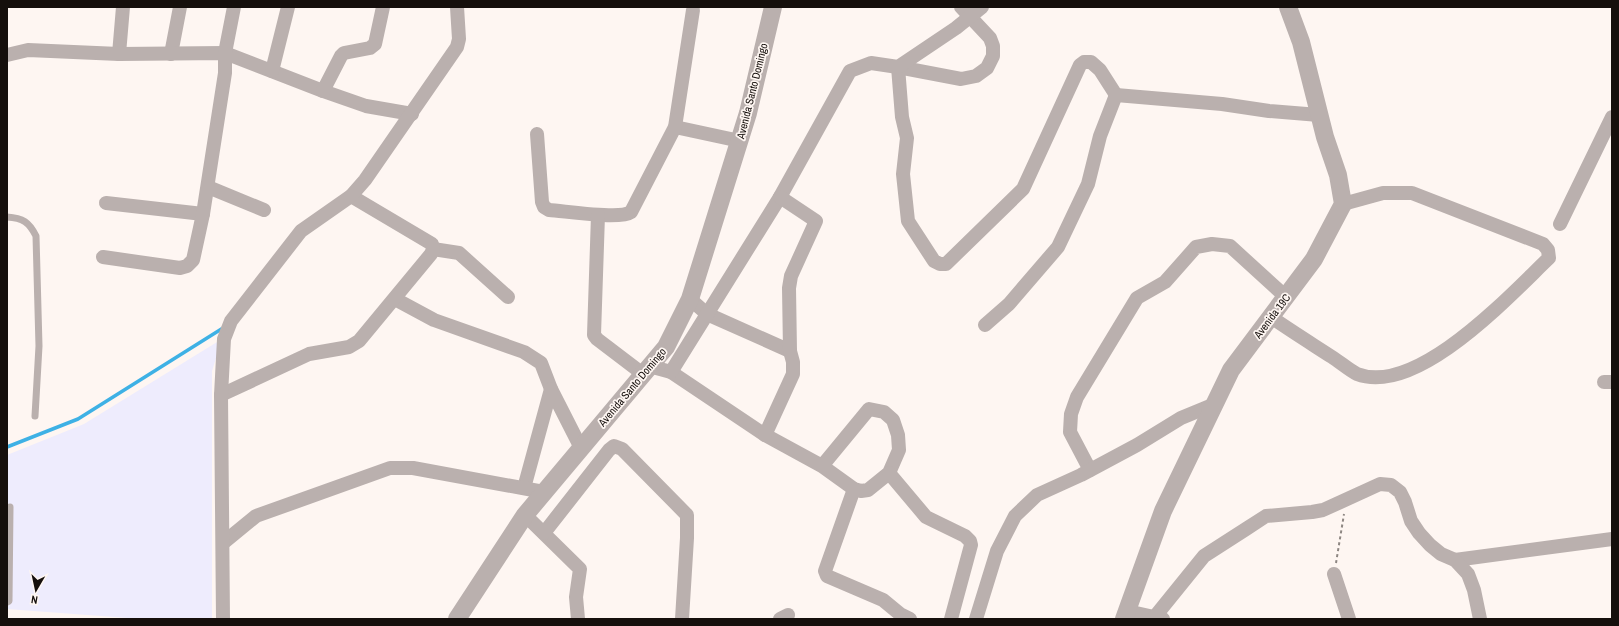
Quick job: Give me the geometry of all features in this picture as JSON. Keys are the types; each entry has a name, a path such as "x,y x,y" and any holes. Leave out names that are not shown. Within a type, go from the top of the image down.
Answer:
{"street":[{"path":"119,54 123,7"},
{"path":"171,54 180,7"},
{"path":"103,257 180,268 187,266 193,260 208,187 225,73 225,53 234,7"},
{"path":"272,71 288,7"},
{"path":"323,91 344,53 370,48 375,44 383,7"},
{"path":"223,619 221,396 224,339 231,321 301,231 352,196 412,114 457,47 459,39 457,7"},
{"name":"Avenida Santo Domingo","path":"457,619 526,515 666,347 690,299 740,141 748,113 771,10 773,7"},
{"path":"898,68 966,12 982,7"},
{"path":"1271,318 1357,374 1380,377 1410,370 1434,358 1481,321 1549,258 1548,250 1543,244 1412,194 1383,193 1344,204 1338,175 1325,137 1301,42 1288,7"},
{"path":"537,134 542,202 544,207 549,210 598,215 627,215 631,212 675,127 693,10"},
{"path":"671,372 780,197 850,72 871,63 961,79 976,76 987,68 993,56 993,46 990,38 966,12"},
{"path":"7,55 28,50 119,54 225,53 366,106 412,114"},
{"path":"898,68 902,117 907,138 904,174 908,220 934,261 940,264 946,264 1023,189 1080,65 1084,62 1091,62 1100,70 1116,95"},
{"path":"1116,95 1222,104 1269,111 1320,116"},
{"path":"985,325 1009,304 1058,247 1088,184 1100,136 1116,95"},
{"path":"1560,224 1612,117"},
{"path":"675,127 740,141"},
{"path":"208,187 264,210"},
{"path":"221,396 309,354 349,347 359,341 431,254 433,249 432,244 352,196"},
{"path":"765,435 793,374 793,362 790,352 789,288 791,276 816,221 780,197"},
{"path":"106,203 203,214"},
{"name":"Avenida 19C","path":"1125,615 1163,511 1231,370 1314,259 1344,204"},
{"path":"598,215 594,335 597,339 646,370 671,372 765,435 822,466 854,489 861,491 868,490 889,473 899,450 898,435 893,420 884,412 869,409 822,466"},
{"path":"1090,470 1070,432 1071,414 1077,397 1137,298 1165,282 1196,247 1212,244 1230,246 1286,297"},
{"path":"433,249 459,252 508,297"},
{"path":"395,299 434,320 524,352 542,363 550,389 581,448"},
{"path":"690,299 707,314 790,352"},
{"path":"524,488 550,389"},
{"path":"976,619 998,551 1015,516 1037,495 1090,470 1137,445 1181,418 1215,404"},
{"path":"544,533 609,450 614,446 622,449 687,515 682,619"},
{"path":"223,543 256,516 390,468 413,468 544,492"},
{"path":"889,473 926,517 965,536 970,541 971,545 950,619"},
{"path":"1125,615 1157,618 1204,556 1266,516 1323,510 1380,484 1391,485 1400,492 1411,521 1419,533 1430,545 1441,554 1454,560 1468,574 1474,590 1480,619"},
{"path":"854,489 825,571 827,576 883,600 900,614 910,619"},
{"path":"526,515 580,569 576,597 578,619"},
{"path":"1454,560 1612,539"},
{"path":"1334,574 1349,619"}],"lane":[{"path":"7,217 22,219 30,225 36,236 39,346 35,416"},
{"path":"7,602 9,600 10,507"}],"path":[{"path":"1334,574 1347,500"}],"shaded area":[{"path":"222,339 212,371 212,619 141,619 7,609 7,455 84,424"}],"waterway":[{"path":"7,447 78,419 223,328"}]}
